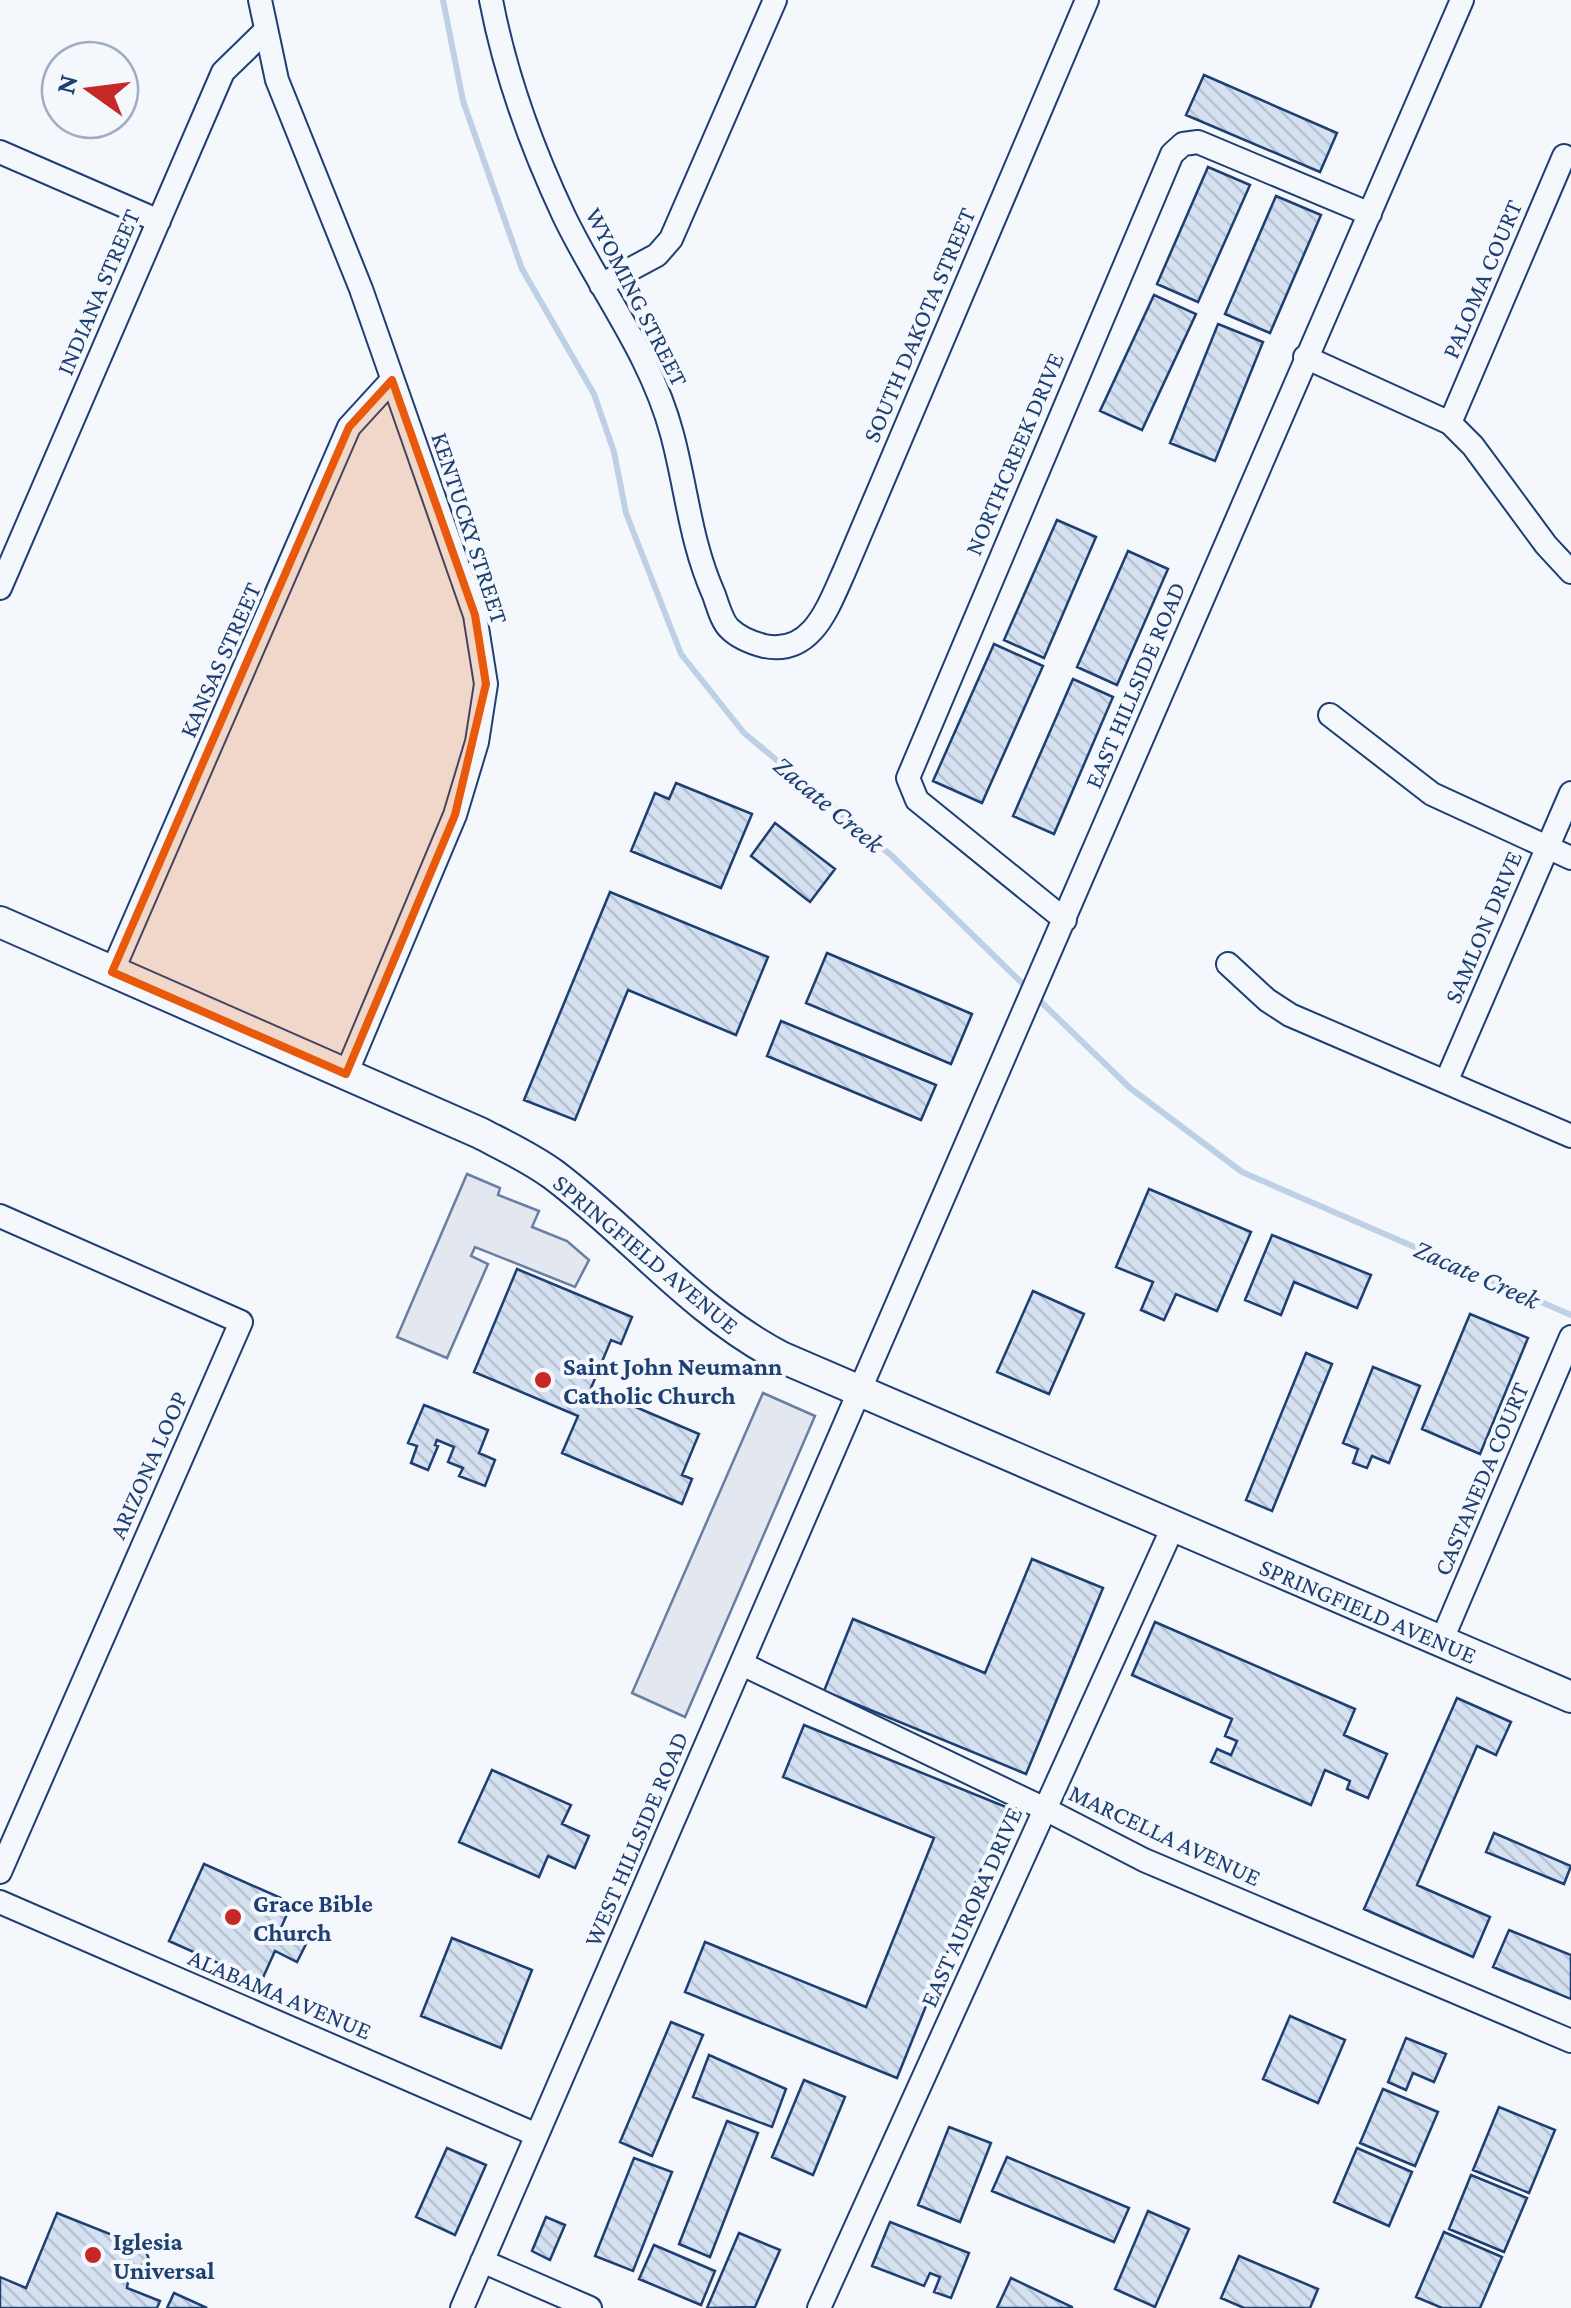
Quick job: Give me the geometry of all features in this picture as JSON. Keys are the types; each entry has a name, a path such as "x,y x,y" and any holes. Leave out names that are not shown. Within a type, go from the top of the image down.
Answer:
{"main road":[{"name":"SPRINGFIELD AVENUE","path":"0,922 480,1133 550,1172 721,1321 754,1342 860,1392 1571,1697"}],"street":[{"name":"KENTUCKY STREET","path":"260,0 277,80 361,289 475,615 486,684 477,742 455,815 346,1074"},
{"name":"WYOMING STREET","path":"491,0 498,38 564,216 651,374 672,434 698,558 728,628 752,643 777,648"},
{"path":"602,285 646,262 671,240 775,0"},
{"name":"SOUTH DAKOTA STREET","path":"777,648 802,642 822,620 1086,0"},
{"name":"EAST HILLSIDE ROAD","path":"860,1392 1460,1"},
{"name":"INDIANA STREET","path":"0,588 223,72 265,31"},
{"name":"NORTHCREEK DRIVE","path":"1065,920 916,800 908,778 1172,154 1182,144 1198,142 1370,214"},
{"path":"0,152 159,221"},
{"name":"PALOMA COURT","path":"1450,423 1564,156"},
{"path":"1306,358 1450,423 1571,572"},
{"name":"KANSAS STREET","path":"112,972 349,427 392,380"},
{"path":"1330,715 1432,794 1571,858"},
{"name":"SAMLON DRIVE","path":"1446,1082 1571,793"},
{"path":"1228,964 1267,1000 1290,1015 1571,1136"},
{"name":"ARIZONA LOOP","path":"0,1872 241,1322 2,1221"},
{"name":"CASTANEDA COURT","path":"1442,1642 1571,1337"},
{"name":"WEST HILLSIDE ROAD","path":"462,2308 860,1392"},
{"name":"EAST AURORA DRIVE","path":"819,2308 1173,1527"},
{"name":"MARCELLA AVENUE","path":"742,1664 1144,1860 1571,2040"},
{"name":"ALABAMA AVENUE","path":"0,1902 537,2135"},
{"path":"482,2261 590,2308"}],"highlighted area":[{"path":"392,380 475,615 486,684 455,815 346,1074 112,972 349,427"}],"shaded area":[{"path":"467,1174 500,1188 498,1195 539,1211 532,1227 567,1241 589,1260 575,1287 475,1247 471,1256 488,1264 447,1358 397,1337"},
{"path":"763,1393 815,1416 685,1717 632,1693"}],"building":[{"path":"1204,75 1337,133 1320,172 1186,115"},
{"path":"1208,167 1250,185 1198,302 1157,284"},
{"path":"1276,196 1321,215 1270,333 1225,314"},
{"path":"1154,295 1196,314 1142,430 1100,411"},
{"path":"1218,324 1263,342 1215,461 1170,443"},
{"path":"1057,520 1096,537 1044,658 1004,640"},
{"path":"1128,551 1168,569 1117,685 1077,667"},
{"path":"994,644 1043,666 982,803 933,781"},
{"path":"1073,679 1113,697 1054,834 1013,816"},
{"path":"676,783 752,814 721,888 631,851 655,793 669,799"},
{"path":"775,823 835,869 810,902 751,856"},
{"path":"610,892 768,957 736,1035 628,990 575,1120 524,1100"},
{"path":"827,953 972,1014 951,1064 806,1003"},
{"path":"781,1021 936,1085 921,1120 767,1056"},
{"path":"1149,1189 1251,1232 1217,1311 1176,1294 1164,1320 1141,1310 1153,1282 1116,1267"},
{"path":"1272,1235 1371,1275 1357,1308 1294,1282 1281,1315 1245,1300"},
{"name":"Saint John Neumann Catholic Church","path":"517,1269 632,1317 621,1344 611,1340 591,1388 699,1434 682,1475 692,1479 682,1504 562,1453 578,1416 474,1372"},
{"path":"1033,1291 1084,1314 1049,1394 997,1372"},
{"path":"1470,1314 1528,1338 1480,1454 1422,1429"},
{"path":"1306,1353 1332,1364 1272,1511 1246,1500"},
{"path":"1373,1367 1420,1386 1389,1463 1372,1456 1367,1468 1353,1463 1358,1449 1343,1443"},
{"path":"424,1405 488,1430 479,1453 495,1460 485,1486 459,1476 463,1468 448,1462 454,1447 437,1440 428,1470 411,1463 417,1446 408,1443"},
{"path":"1032,1559 1103,1588 1026,1774 824,1691 853,1619 985,1673"},
{"path":"1155,1622 1355,1709 1344,1735 1387,1754 1368,1798 1347,1789 1350,1781 1325,1770 1311,1805 1211,1762 1217,1749 1231,1755 1237,1741 1225,1736 1232,1719 1132,1675"},
{"path":"1457,1698 1511,1722 1496,1755 1477,1746 1417,1885 1490,1917 1473,1957 1364,1909"},
{"path":"804,1725 1006,1807 897,2078 685,1992 705,1942 866,2007 934,1838 783,1777"},
{"path":"492,1770 571,1805 562,1824 589,1836 575,1868 548,1856 539,1877 459,1842"},
{"path":"1494,1833 1571,1866 1564,1884 1486,1852"},
{"name":"Grace Bible Church","path":"204,1864 292,1903 280,1930 307,1942 297,1962 275,1951 261,1982 169,1941"},
{"path":"1509,1930 1571,1955 1571,1999 1493,1967"},
{"path":"452,1938 532,1970 501,2048 421,2016"},
{"path":"1290,2016 1345,2040 1318,2103 1263,2079"},
{"path":"671,2022 703,2035 652,2156 620,2142"},
{"path":"1406,2038 1446,2054 1434,2082 1413,2073 1406,2090 1388,2082"},
{"path":"709,2055 786,2089 772,2127 693,2097"},
{"path":"804,2080 845,2097 813,2175 772,2157"},
{"path":"1383,2089 1438,2112 1415,2166 1360,2143"},
{"path":"1499,2107 1555,2130 1529,2193 1473,2170"},
{"path":"727,2121 758,2133 710,2257 679,2244"},
{"path":"949,2127 991,2143 960,2222 918,2205"},
{"path":"447,2148 486,2165 455,2235 416,2217"},
{"path":"1357,2148 1412,2172 1389,2226 1334,2202"},
{"path":"1007,2157 1129,2208 1114,2242 992,2191"},
{"path":"634,2158 672,2172 633,2271 595,2256"},
{"path":"1471,2175 1527,2198 1504,2252 1449,2229"},
{"path":"1148,2211 1189,2229 1155,2307 1115,2289"},
{"name":"Iglesia Universal","path":"57,2213 115,2236 123,2247 142,2241 150,2262 130,2269 127,2288 160,2301 157,2308 0,2308 0,2277 26,2288"},
{"path":"546,2217 565,2225 550,2260 532,2251"},
{"path":"890,2222 969,2253 951,2298 934,2292 940,2277 930,2273 924,2286 872,2266"},
{"path":"1444,2232 1502,2257 1480,2308 1442,2308 1416,2297"},
{"path":"739,2233 780,2250 755,2307 707,2308"},
{"path":"654,2245 715,2271 701,2305 639,2279"},
{"path":"1239,2256 1318,2289 1310,2308 1244,2308 1221,2298"},
{"path":"1011,2278 1072,2307 1072,2308 997,2308"},
{"path":"174,2293 207,2308 167,2308"}],"waterway":[{"name":"Zacate Creek","path":"443,0 463,101 522,269 594,394 614,452 626,513 681,654 744,733 892,856 1028,989"},
{"name":"Zacate Creek","path":"1037,998 1130,1088 1242,1172 1571,1315"}],"place":[{"name":"Saint John Neumann Catholic Church","path":"543,1380"},
{"name":"Grace Bible Church","path":"233,1917"},
{"name":"Iglesia Universal","path":"93,2255"}]}
